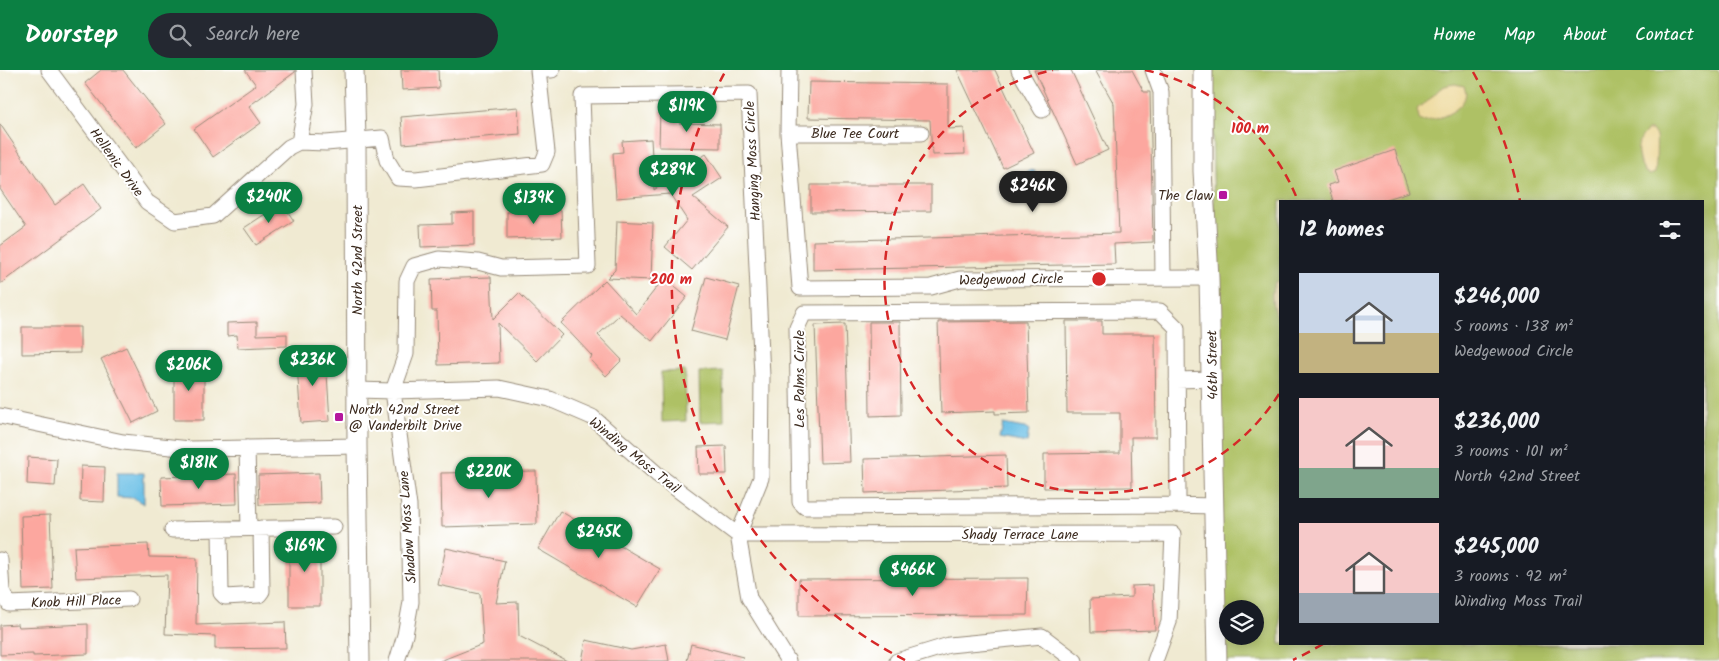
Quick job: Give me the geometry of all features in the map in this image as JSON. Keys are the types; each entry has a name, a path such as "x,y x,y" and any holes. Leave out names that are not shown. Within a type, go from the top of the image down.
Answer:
{"street":[{"name":"Hellenic Drive","path":"49,70 147,202 175,221 213,216 288,147 299,142"},
{"path":"304,70 306,104 299,142 382,138 387,160 398,178 416,179 542,164 547,152 538,70 552,70"},
{"name":"North 42nd Street","path":"354,70 360,661"},
{"path":"789,70 788,133 800,288 804,313"},
{"path":"1019,70 1042,110"},
{"path":"1153,70 1162,92 1163,278"},
{"name":"46th Street","path":"1204,70 1203,171 1210,278 1217,661"},
{"name":"Hanging Moss Circle","path":"393,391 406,354 407,281 414,266 439,259 478,262 501,268 588,266 582,96 749,94 762,376 761,478 738,535"},
{"name":"Blue Tee Court","path":"788,133 921,133"},
{"name":"Wedgewood Circle","path":"800,288 931,287 960,278 1210,278"},
{"name":"Les Palms Circle","path":"1174,505 1178,500 1177,328 1160,311 804,313 797,328 800,502 805,507 1214,506"},
{"path":"1177,380 1212,379"},
{"name":"Winding Moss Trail","path":"357,390 393,391 499,388 550,399 592,417 658,475 738,535"},
{"name":"Shadow Moss Lane","path":"393,391 408,506 411,602 405,635 397,655 397,661"},
{"path":"0,416 145,446 190,449 357,446"},
{"path":"220,529 221,592 225,597 259,595 262,591 248,448"},
{"path":"172,530 334,527"},
{"name":"Shady Terrace Lane","path":"738,535 1173,534 1170,622 1155,661"},
{"path":"738,535 749,598 789,660"},
{"name":"Knob Hill Place","path":"0,560 2,591 9,604 128,599"},
{"path":"897,661 949,645 1042,636 1075,661"}],"green space":[{"path":"1211,70 1719,70 1719,661 1223,661 1223,645 1264,645 1264,600 1222,600"},
{"path":"685,371 686,421 662,422 661,372"},
{"path":"723,371 724,421 700,422 699,372"}],"sand":[{"path":"1455,84 1464,86 1466,94 1459,107 1444,116 1420,121 1417,110 1440,89"},
{"path":"1648,130 1652,130 1656,136 1655,173 1650,175 1641,166 1638,155 1640,140"},
{"path":"1276,281 1279,282 1279,318 1275,314 1272,299"}],"water":[{"path":"1030,170 1035,171 1035,182 1044,189 1042,194 1029,193 1015,199 1009,187 1022,180"},
{"path":"1003,424 1029,429 1027,443 1000,438"},
{"path":"117,473 144,473 144,504 133,498 117,497"}],"building":[{"path":"101,70 123,70 166,124 136,148 85,83"},
{"path":"245,70 295,70 295,72 249,106 261,123 213,157 194,129 256,85"},
{"path":"401,70 438,70 439,88 402,90"},
{"path":"957,70 995,70 1034,153 1003,168"},
{"path":"1034,70 1071,70 1108,150 1077,164"},
{"path":"1095,70 1132,70 1144,92 1150,92 1153,242 1114,244 1115,264 813,270 813,241 1119,233 1114,104"},
{"path":"809,82 948,84 948,129 964,128 965,154 932,155 930,120 808,118"},
{"path":"518,107 520,134 403,144 401,117"},
{"path":"660,110 680,111 679,123 720,124 720,148 659,147"},
{"path":"0,124 55,205 84,184 101,209 0,284 0,246 26,227 0,189"},
{"path":"651,139 654,190 706,154 722,178 693,197 728,227 692,270 665,247 687,220 670,194 616,198 613,153 623,152 622,141"},
{"path":"1395,150 1409,192 1384,200 1333,200 1328,185 1338,182 1334,171"},
{"path":"811,185 931,185 931,211 811,212"},
{"path":"282,203 294,221 256,245 244,228"},
{"path":"561,210 562,237 507,239 507,212"},
{"path":"474,212 474,245 421,247 420,225 452,224 452,213"},
{"path":"617,221 653,223 651,280 607,278 615,270"},
{"path":"491,277 493,319 519,293 562,335 537,361 498,323 499,363 438,365 437,311 432,311 431,279"},
{"path":"706,277 739,286 725,340 691,331"},
{"path":"664,278 687,297 652,341 620,314 598,335 622,360 606,376 590,359 592,356 561,323 605,280 636,314"},
{"path":"1026,321 1029,413 995,414 995,411 941,413 938,322"},
{"path":"1066,321 1102,321 1102,334 1155,334 1156,437 1131,437 1132,487 1044,488 1044,454 1120,453 1120,413 1067,413"},
{"path":"257,322 257,335 287,334 287,346 238,348 237,335 227,336 227,323"},
{"path":"869,322 900,322 901,415 870,416"},
{"path":"845,324 850,462 820,463 815,325"},
{"path":"22,327 80,327 80,353 22,354"},
{"path":"126,347 157,411 133,423 101,359"},
{"path":"316,348 317,359 326,358 330,421 301,423 296,350"},
{"path":"174,363 204,363 204,420 174,420"},
{"path":"726,446 727,474 699,474 698,447"},
{"path":"1006,455 1007,488 865,493 864,459"},
{"path":"28,457 57,459 55,486 27,484"},
{"path":"81,466 105,467 104,502 80,501"},
{"path":"536,471 537,524 442,527 441,473"},
{"path":"319,473 320,503 259,505 258,475"},
{"path":"236,474 237,504 162,506 161,477"},
{"path":"560,511 660,569 637,607 538,549"},
{"path":"50,515 53,589 23,590 21,516"},
{"path":"320,540 320,606 289,606 289,541"},
{"path":"148,544 149,557 197,558 196,625 285,622 286,648 215,649 215,636 165,634 167,575 76,578 74,547"},
{"path":"446,548 505,561 496,603 518,602 519,636 567,661 440,661 483,644 480,594 438,585"},
{"path":"1028,578 1027,615 799,616 799,579"},
{"path":"1153,585 1155,630 1091,632 1090,599 1132,597 1132,586"},
{"path":"18,624 19,627 88,624 88,654 0,655 0,625"},
{"path":"586,640 631,650 666,644 669,661 582,661"},
{"path":"691,644 743,657 742,661 687,661"}],"place":[{"name":"The Claw","path":"1223,195"},
{"name":"North 42nd Street @ Vanderbilt Drive","path":"339,417"}]}
